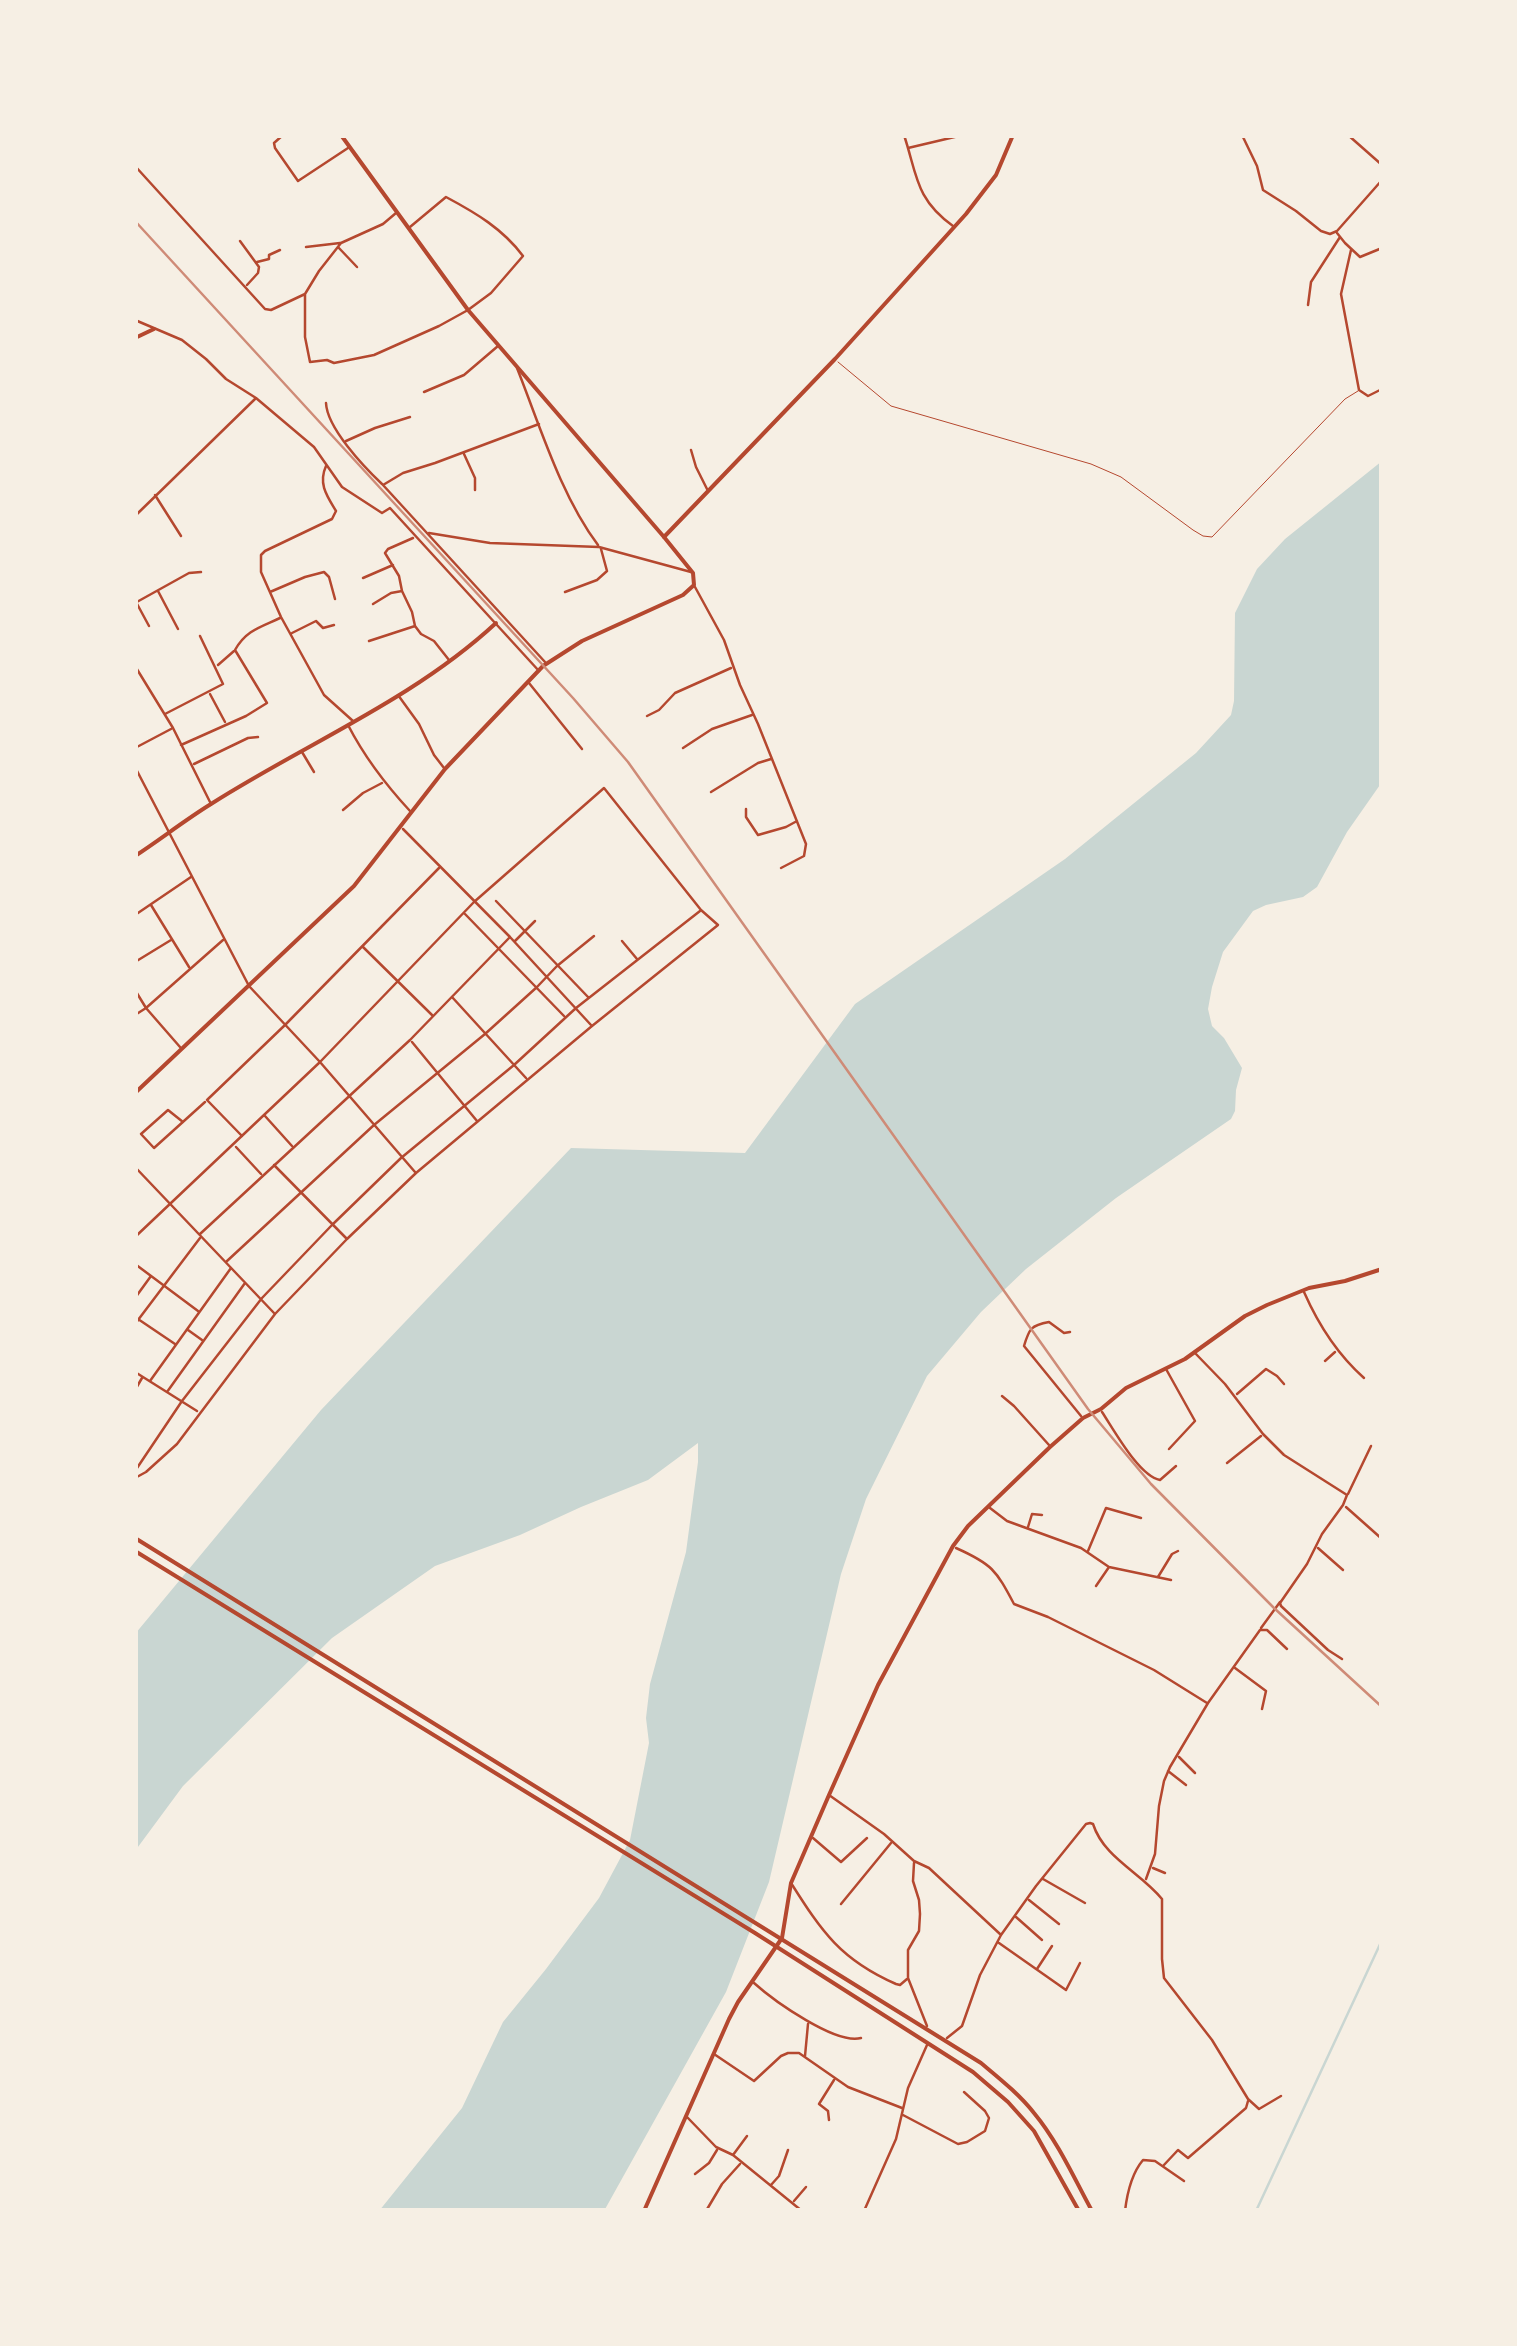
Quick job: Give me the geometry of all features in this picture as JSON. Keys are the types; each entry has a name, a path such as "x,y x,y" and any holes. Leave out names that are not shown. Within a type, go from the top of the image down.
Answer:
{"main road":[{"path":"135,1093 354,886 445,769 539,671 582,642 683,595 694,585 693,573 664,537 468,310 341,135"},
{"path":"664,537 835,360 954,227 996,175 1013,135"},
{"path":"135,338 154,330"},
{"path":"135,856 211,804 398,695 450,661 496,623"},
{"path":"654,2211 646,2209 738,2002 782,1938 791,1883 878,1684 953,1546 968,1526 1050,1447 1126,1388 1185,1359 1245,1316 1304,1290 1382,1269"},
{"path":"135,1538 945,2040 1001,2080 1034,2112 1092,2211"},
{"path":"135,1551 973,2072 1026,2121 1078,2211"},
{"path":"921,2038 927,2028"}],"street":[{"path":"270,135 298,181 350,148"},
{"path":"274,144 283,135"},
{"path":"904,135 919,187 954,227"},
{"path":"908,148 964,135"},
{"path":"1267,135 1242,136 1258,166 1263,190 1321,231 1337,231 1382,180"},
{"path":"1348,135 1382,165"},
{"path":"135,166 265,309 306,294"},
{"path":"340,245 306,294 305,337 310,362 334,363 374,355 439,326 468,310 502,282 523,256 478,214 446,198 408,228"},
{"path":"306,246 340,245 383,224 396,213"},
{"path":"1337,231 1360,257 1382,248"},
{"path":"1308,305 1311,282 1340,238"},
{"path":"240,240 259,267 246,286"},
{"path":"340,245 356,267"},
{"path":"256,262 269,259 268,255 280,250"},
{"path":"1351,250 1342,294 1359,390 1368,396 1382,389"},
{"path":"135,320 182,340 314,447 342,487 382,513 390,508 539,671"},
{"path":"424,392 464,376 498,346"},
{"path":"516,368 573,504 600,547 606,571 597,580 565,592"},
{"path":"135,516 256,398"},
{"path":"326,403 327,414 345,442 547,664"},
{"path":"345,442 410,418"},
{"path":"383,484 539,424"},
{"path":"692,450 708,491"},
{"path":"464,452 475,478 475,490"},
{"path":"327,465 322,479 335,515 262,555 261,572 324,694 350,723 383,783 411,812"},
{"path":"154,495 180,536"},
{"path":"428,533 480,542 600,547 693,573"},
{"path":"416,537 386,550 386,555 400,576 415,626 450,661"},
{"path":"364,578 393,566"},
{"path":"149,626 136,602 189,573 201,572"},
{"path":"270,592 324,572 336,599"},
{"path":"694,585 724,640 806,844 806,852 782,868"},
{"path":"158,590 178,629"},
{"path":"373,604 402,591"},
{"path":"215,666 236,650 254,628 281,617"},
{"path":"290,634 316,621 323,628 334,625"},
{"path":"370,641 415,626"},
{"path":"164,714 224,682 200,636"},
{"path":"182,745 267,704 236,650"},
{"path":"135,666 182,745 211,804"},
{"path":"647,716 675,693 733,668"},
{"path":"528,682 582,749"},
{"path":"210,692 226,724"},
{"path":"398,695 445,769"},
{"path":"683,748 712,729 753,714"},
{"path":"135,748 172,728"},
{"path":"192,765 248,738 258,738"},
{"path":"302,751 314,772"},
{"path":"711,792 758,762 772,759"},
{"path":"135,768 249,986 416,1174"},
{"path":"343,810 383,783"},
{"path":"135,1237 320,1062 474,902 604,788 701,910 718,925 416,1174 347,1239 276,1314 170,1452 135,1478"},
{"path":"746,810 758,836 797,821"},
{"path":"400,826 592,1026"},
{"path":"183,1122 168,1110 141,1134 154,1148 183,1122 207,1100 285,1025 439,868"},
{"path":"135,915 192,876"},
{"path":"496,901 589,998"},
{"path":"151,905 190,968"},
{"path":"135,1471 262,1298 332,1225 402,1158 576,1008 701,910"},
{"path":"464,914 566,1018"},
{"path":"514,942 535,921"},
{"path":"227,1261 374,1125 485,1034 594,936"},
{"path":"135,1324 201,1235 410,1040 510,937"},
{"path":"135,1014 224,939"},
{"path":"135,962 171,940"},
{"path":"622,941 638,960"},
{"path":"362,946 434,1016"},
{"path":"135,990 182,1048"},
{"path":"452,997 528,1080"},
{"path":"410,1040 478,1122"},
{"path":"207,1100 242,1136"},
{"path":"265,1116 294,1147"},
{"path":"234,1145 262,1175"},
{"path":"274,1164 347,1239"},
{"path":"135,1167 276,1314"},
{"path":"135,1264 199,1312"},
{"path":"150,1381 232,1266"},
{"path":"135,1298 152,1275"},
{"path":"167,1392 246,1282"},
{"path":"1304,1290 1322,1330 1364,1378"},
{"path":"137,1318 176,1345"},
{"path":"1070,1332 1064,1333 1049,1322 1036,1324 1024,1346 1085,1417"},
{"path":"187,1329 203,1341"},
{"path":"1325,1361 1337,1350"},
{"path":"1194,1352 1284,1455 1347,1495"},
{"path":"1165,1368 1195,1421 1169,1449"},
{"path":"1235,1396 1266,1369 1284,1384"},
{"path":"135,1372 200,1412"},
{"path":"135,1390 143,1377"},
{"path":"1002,1396 1050,1447"},
{"path":"1101,1410 1151,1478 1160,1480 1176,1466"},
{"path":"1227,1463 1263,1434"},
{"path":"1146,1880 1156,1854 1158,1806 1168,1771 1208,1703 1307,1564 1343,1506 1371,1446"},
{"path":"135,1456 142,1460"},
{"path":"1343,1506 1382,1540"},
{"path":"989,1507 1007,1521 1087,1552 1109,1568 1171,1580"},
{"path":"1087,1552 1106,1508 1141,1518"},
{"path":"1027,1530 1032,1514 1042,1515"},
{"path":"953,1546 984,1560 1005,1585 1014,1604 1154,1670 1208,1703"},
{"path":"1316,1546 1343,1570"},
{"path":"1158,1577 1178,1551"},
{"path":"1096,1586 1109,1568"},
{"path":"1280,1601 1314,1638 1342,1659"},
{"path":"1260,1630 1267,1630 1287,1649"},
{"path":"1234,1668 1265,1689 1262,1710"},
{"path":"1177,1755 1196,1773"},
{"path":"1168,1771 1186,1785"},
{"path":"829,1795 914,1861 929,1868 1001,1935"},
{"path":"945,2040 962,2026 980,1976 1001,1935 1090,1823 1101,1844 1146,1880 1163,1902 1164,1978 1212,2040 1248,2100 1259,2109 1282,2096"},
{"path":"811,1836 841,1862 868,1838"},
{"path":"840,1904 892,1842"},
{"path":"914,1861 913,1881 920,1914 919,1931 908,1950 908,1978 927,2028"},
{"path":"1152,1867 1166,1873"},
{"path":"1042,1879 1084,1903"},
{"path":"791,1883 817,1924 845,1955 896,1984 908,1978"},
{"path":"1028,1899 1060,1924"},
{"path":"1015,1916 1042,1940"},
{"path":"998,1942 1066,1990 1080,1963"},
{"path":"1037,1969 1052,1946"},
{"path":"754,1982 809,2024 850,2040 861,2038"},
{"path":"804,2056 809,2024"},
{"path":"864,2211 896,2140 908,2088 928,2042"},
{"path":"714,2054 753,2081 780,2056 804,2056 848,2087 902,2108"},
{"path":"829,2120 828,2111 819,2104 834,2078"},
{"path":"902,2115 955,2143 967,2142 985,2131 989,2118 964,2092"},
{"path":"1163,2166 1178,2150 1188,2158 1246,2108 1248,2100"},
{"path":"686,2116 718,2148 802,2211"},
{"path":"732,2155 747,2136"},
{"path":"694,2174 718,2148"},
{"path":"770,2186 779,2176 788,2150"},
{"path":"1124,2211 1139,2162 1148,2159 1184,2181"},
{"path":"706,2211 722,2184 741,2164"},
{"path":"793,2202 806,2187"}],"lane":[{"path":"835,360 891,406 1091,464 1121,477 1193,530 1212,537 1345,399 1359,390"}],"shaded area":[{"path":"1382,461 1382,782 1347,832 1317,887 1303,897 1253,911 1223,952 1208,1009 1212,1026 1242,1068 1231,1119 1116,1198 1026,1269 981,1312 927,1376 866,1499 841,1574 769,1882 726,1992 604,2211 379,2211 462,2108 503,2022 599,1898 630,1840 649,1743 646,1718 650,1684 686,1552 698,1443 648,1480 520,1535 435,1566 332,1638 183,1786 135,1851 135,1634 321,1410 571,1148 745,1153 855,1004 1065,859 1196,753 1231,715 1235,613 1257,569 1285,539"}],"waterway":[{"path":"1256,2211 1382,1940"}],"railway":[{"path":"135,221 628,762 1088,1409 1151,1484 1274,1608 1382,1707"}]}
